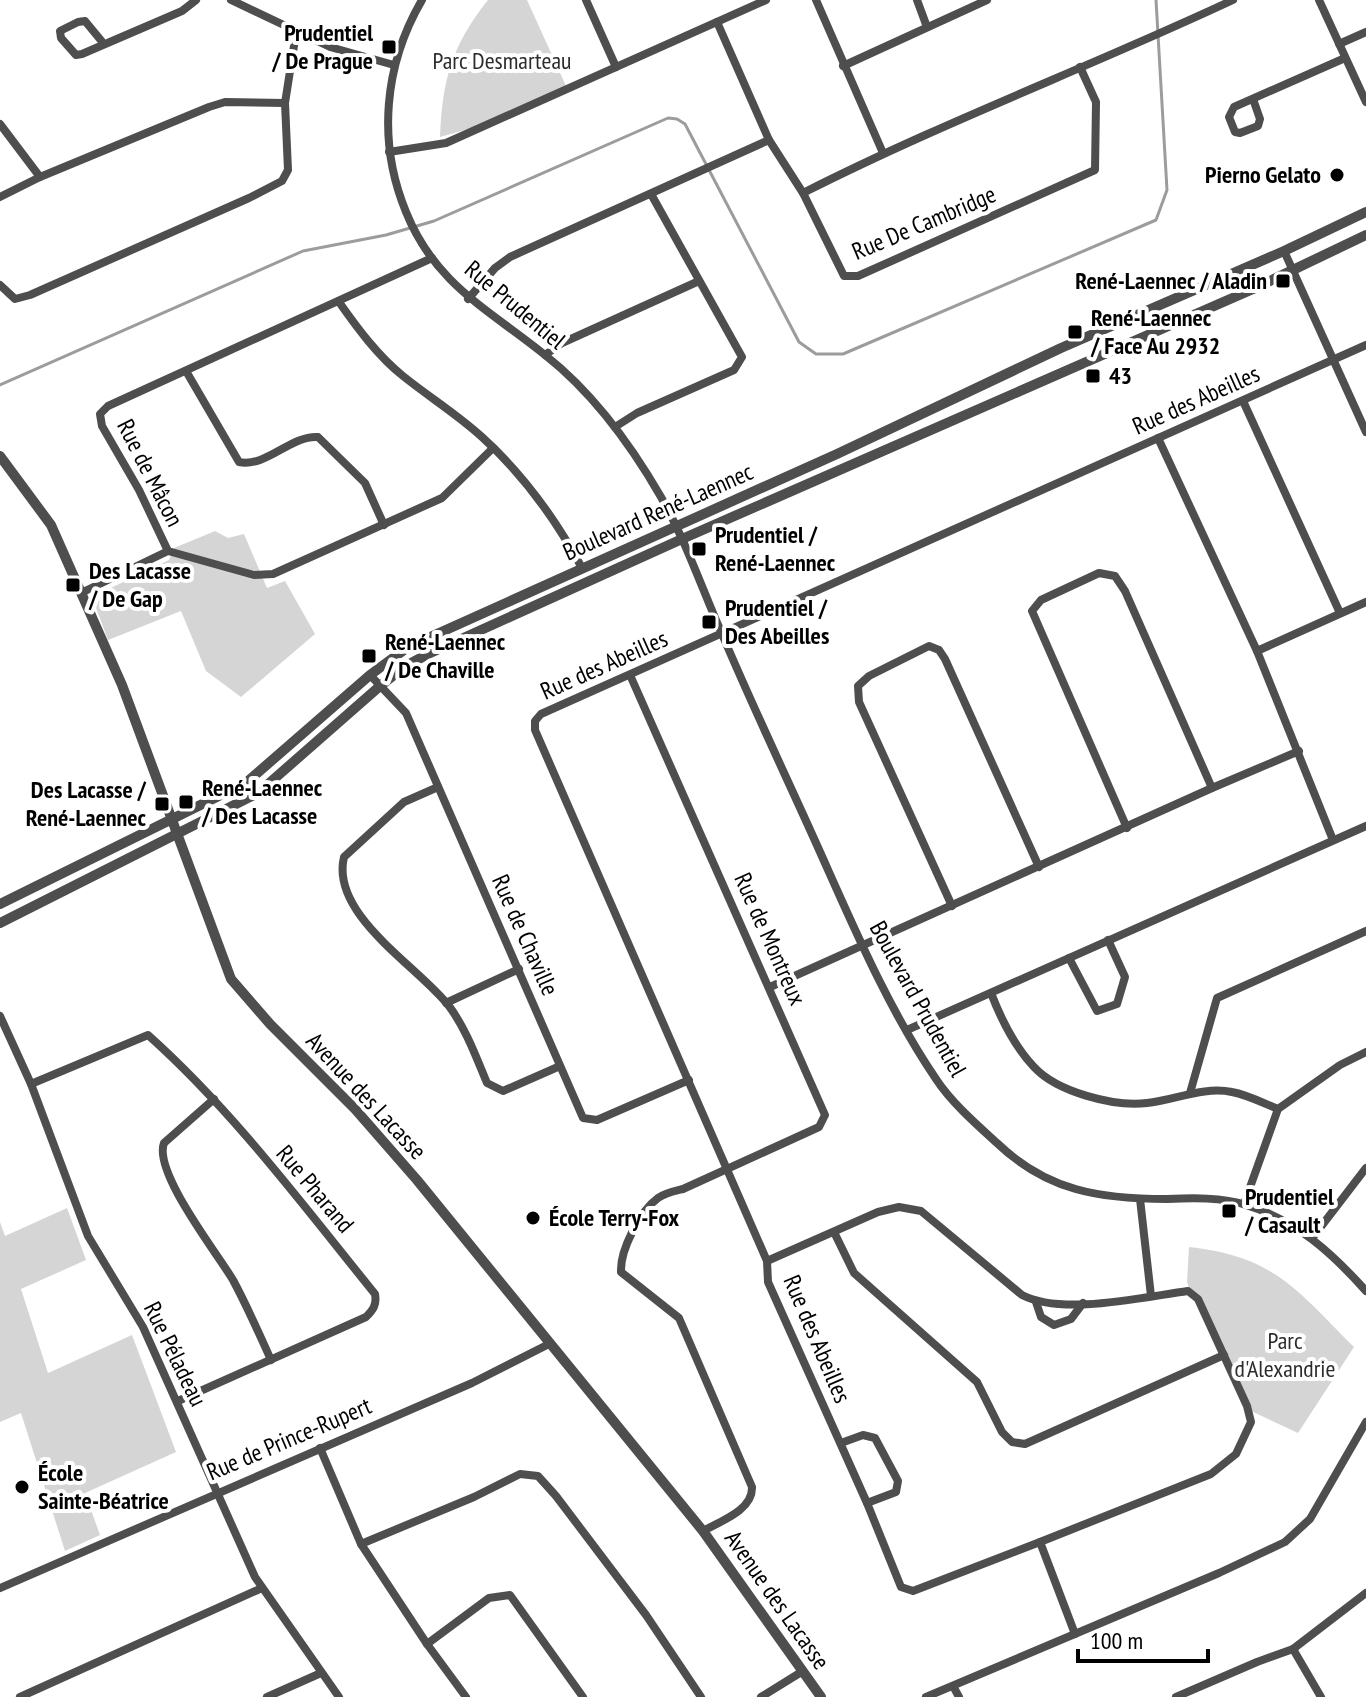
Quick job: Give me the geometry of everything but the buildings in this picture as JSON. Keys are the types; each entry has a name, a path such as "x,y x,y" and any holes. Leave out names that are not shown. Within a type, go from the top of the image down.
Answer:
{"street":[{"path":"104,44 85,21 60,31 61,38 76,55 104,44 182,11 196,0"},
{"path":"231,0 330,47 394,65"},
{"name":"Rue Prudentiel","path":"422,0 408,26 394,65 388,106 389,152 407,216 432,258 468,299 545,355 615,427 676,526"},
{"path":"586,0 616,67"},
{"path":"389,152 446,143 766,0"},
{"path":"816,0 883,153"},
{"path":"917,0 927,27"},
{"path":"843,66 987,0"},
{"path":"803,193 883,153 1148,40 1233,0"},
{"path":"1319,0 1366,102"},
{"name":"Rue De Cambridge","path":"717,22 769,140 803,193 844,276 858,276 1095,170 1096,102 1080,67"},
{"path":"1339,44 1366,32"},
{"path":"0,285 15,299 30,295 282,181 288,170 285,103 296,33"},
{"path":"1253,99 1260,119 1258,126 1235,132 1229,117 1234,107 1345,58"},
{"path":"0,197 40,177 225,102 285,103"},
{"path":"0,124 40,177"},
{"path":"468,299 495,268 510,257 769,140"},
{"path":"615,427 637,413 734,370 742,357 651,194"},
{"name":"Boulevard René-Laennec","path":"0,904 247,782 370,675 408,647 1366,212"},
{"name":"Boulevard René-Laennec","path":"0,923 258,793 380,686 404,667 428,654 682,539 1239,296 1366,235"},
{"path":"1284,251 1366,432"},
{"name":"Rue de Mâcon","path":"432,258 108,406 100,414 102,426 139,490 168,551 263,576 442,498 493,448"},
{"path":"545,355 562,343 699,281"},
{"path":"339,302 357,329 392,367 466,423 493,448 548,509 582,568"},
{"name":"Rue des Abeilles","path":"1036,1302 1083,1303 1188,1291 1198,1299 1251,1422 1236,1454 1211,1474 1040,1542 913,1591 901,1587 841,1443 768,1282 767,1261 535,730 535,721 541,714 1366,345"},
{"path":"186,371 239,462 252,463 305,439 318,437 365,483 384,525"},
{"path":"1243,401 1340,613"},
{"path":"1158,438 1257,651 1333,840"},
{"name":"Avenue des Lacasse","path":"0,456 51,525 122,685 231,979 417,1180 703,1531 821,1697"},
{"name":"Boulevard Prudentiel","path":"676,526 862,945 938,1083 999,1145 1030,1171 1085,1193 1140,1199 1197,1198 1244,1204 1313,1237 1366,1291"},
{"path":"81,593 168,551"},
{"path":"1127,828 1032,611 1041,600 1099,573 1115,576 1125,591 1212,788"},
{"path":"1257,651 1366,602"},
{"path":"952,906 859,702 858,686 869,676 929,646 939,650 945,659 1039,867"},
{"name":"Rue de Chaville","path":"370,675 406,713 583,1118 597,1120 689,1080"},
{"name":"Rue de Montreux","path":"630,675 825,1115 819,1127 661,1196 636,1223 621,1264 621,1272 629,1280 679,1318 752,1487 753,1496 747,1505 703,1531"},
{"path":"770,987 1299,751"},
{"path":"438,787 404,802 344,857 342,866 350,897 357,911 460,1021 487,1083 503,1091 560,1066"},
{"path":"907,1030 1366,826"},
{"path":"1190,1093 1217,998 1366,931"},
{"path":"1069,958 1097,1011 1117,1004 1125,977 1108,940"},
{"path":"446,1003 519,969"},
{"path":"991,993 1001,1020 1035,1068 1071,1091 1115,1104 1148,1103 1190,1093 1231,1091 1278,1109"},
{"name":"Rue Péladeau","path":"0,1016 31,1084 88,1236 143,1327 262,1588 339,1697"},
{"name":"Rue Pharand","path":"31,1084 148,1035 214,1099 375,1294 373,1310 366,1317 178,1401"},
{"path":"1244,1204 1278,1109 1340,1065 1366,1052"},
{"path":"214,1099 164,1143 161,1150 165,1167 191,1216 232,1279 271,1360"},
{"path":"1313,1237 1366,1168"},
{"path":"1140,1199 1151,1296"},
{"path":"767,1261 878,1212 899,1207 921,1211 1022,1295 1036,1302 1041,1317 1054,1325 1071,1319 1083,1303"},
{"path":"834,1232 854,1273 977,1382 1002,1432 1012,1442 1025,1444 1224,1355"},
{"name":"Rue de Prince-Rupert","path":"0,1588 472,1383 549,1344"},
{"path":"926,1697 1285,1542 1310,1519 1363,1433 1366,1422"},
{"path":"841,1443 863,1435 875,1438 898,1481 896,1492 867,1503"},
{"path":"320,1448 361,1544 466,1697"},
{"path":"361,1544 474,1497 520,1474 538,1476 646,1615 701,1697"},
{"path":"1040,1542 1075,1634"},
{"path":"20,1697 262,1588"},
{"path":"427,1644 489,1598 510,1595 583,1697"},
{"path":"1176,1697 1293,1649 1364,1598"},
{"path":"1293,1649 1321,1697"},
{"path":"761,1697 803,1671"},
{"path":"267,1697 321,1673"},
{"path":"953,1686 959,1697"},
{"path":"1201,1687 1206,1697"}],"green space":[{"name":"Parc Desmarteau","path":"488,0 527,0 566,86 472,128 440,137 443,98 451,64 466,32"},
{"path":"215,531 228,538 244,534 267,588 285,581 315,634 241,697 206,671 181,611 108,640 92,597 169,560 174,548"},
{"path":"67,1208 86,1260 21,1289 48,1373 132,1335 176,1452 85,1493 100,1535 65,1551 21,1413 0,1422 0,1222 5,1236"},
{"name":"Parc d'Alexandrie","path":"1189,1247 1243,1258 1264,1268 1299,1293 1354,1347 1298,1433 1251,1411 1189,1288"}],"waterway":[{"path":"0,385 303,251 386,235 434,221 668,118 685,124 799,342 816,354 843,354 1156,220 1167,190 1156,0"}],"place":[{"name":"Prudentiel / De Prague","path":"389,47"},
{"name":"Pierno Gelato","path":"1337,175"},
{"name":"René-Laennec / Aladin","path":"1283,281"},
{"name":"René-Laennec / Face Au 2932","path":"1075,332"},
{"name":"43","path":"1093,376"},
{"name":"Prudentiel / René-Laennec","path":"699,549"},
{"name":"Des Lacasse / De Gap","path":"73,585"},
{"name":"Prudentiel / Des Abeilles","path":"709,622"},
{"name":"René-Laennec / De Chaville","path":"369,656"},
{"name":"René-Laennec / Des Lacasse","path":"186,802"},
{"name":"Des Lacasse / René-Laennec","path":"162,804"},
{"name":"Prudentiel / Casault","path":"1229,1211"},
{"name":"École Terry-Fox","path":"533,1218"},
{"name":"École Sainte-Béatrice","path":"22,1487"}]}
